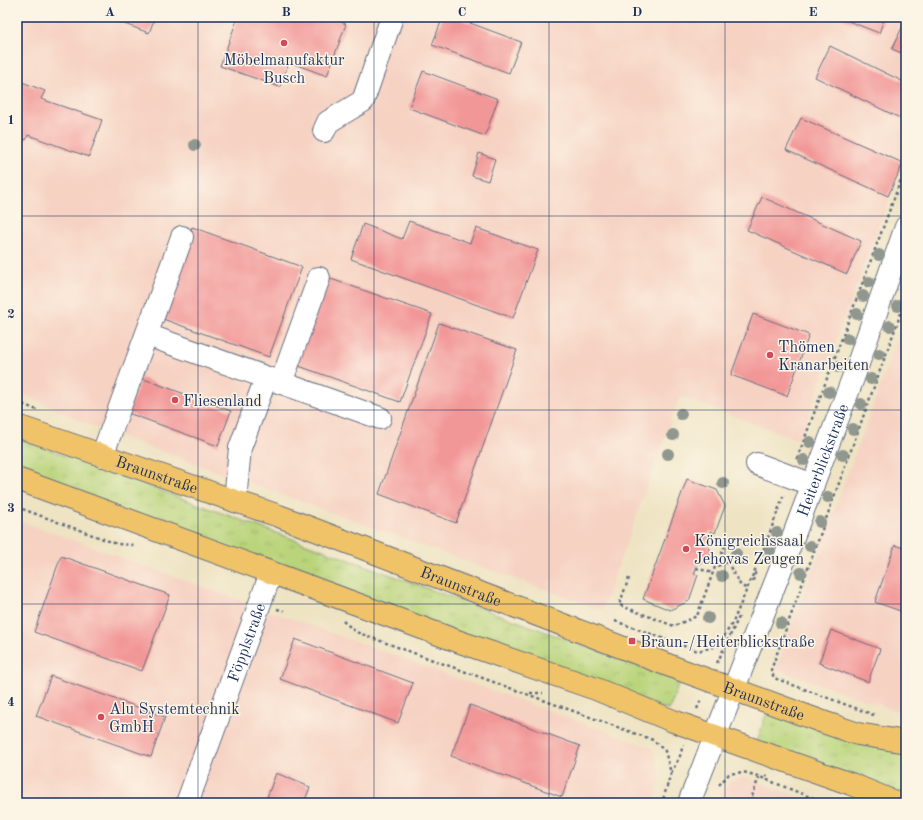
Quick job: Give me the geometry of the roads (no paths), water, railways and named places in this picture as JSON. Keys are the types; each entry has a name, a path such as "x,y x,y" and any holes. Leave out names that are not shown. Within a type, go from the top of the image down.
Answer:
{"main road":[{"name":"Braunstraße","path":"17,426 279,516 734,689 858,734 906,742"},
{"path":"17,480 271,572 447,638 596,689 673,721 852,784 897,803"}],"street":[{"path":"324,131 328,122 363,102 392,17"},
{"name":"Heiterblickstraße","path":"689,803 813,485 906,227"},
{"path":"102,456 182,237"},
{"path":"235,501 240,448 274,381 319,278"},
{"path":"147,335 380,418"},
{"path":"757,464 813,485"},
{"name":"Föpplstraße","path":"187,803 271,572"}],"place":[{"name":"Möbelmanufaktur Busch","path":"284,43"},
{"name":"Thömen Kranarbeiten","path":"770,355"},
{"name":"Fliesenland","path":"175,400"},
{"name":"Königreichssaal Jehovas Zeugen","path":"686,549"},
{"name":"Braun-/Heiterblickstraße","path":"632,641"},
{"name":"Alu Systemtechnik GmbH","path":"101,717"}]}
